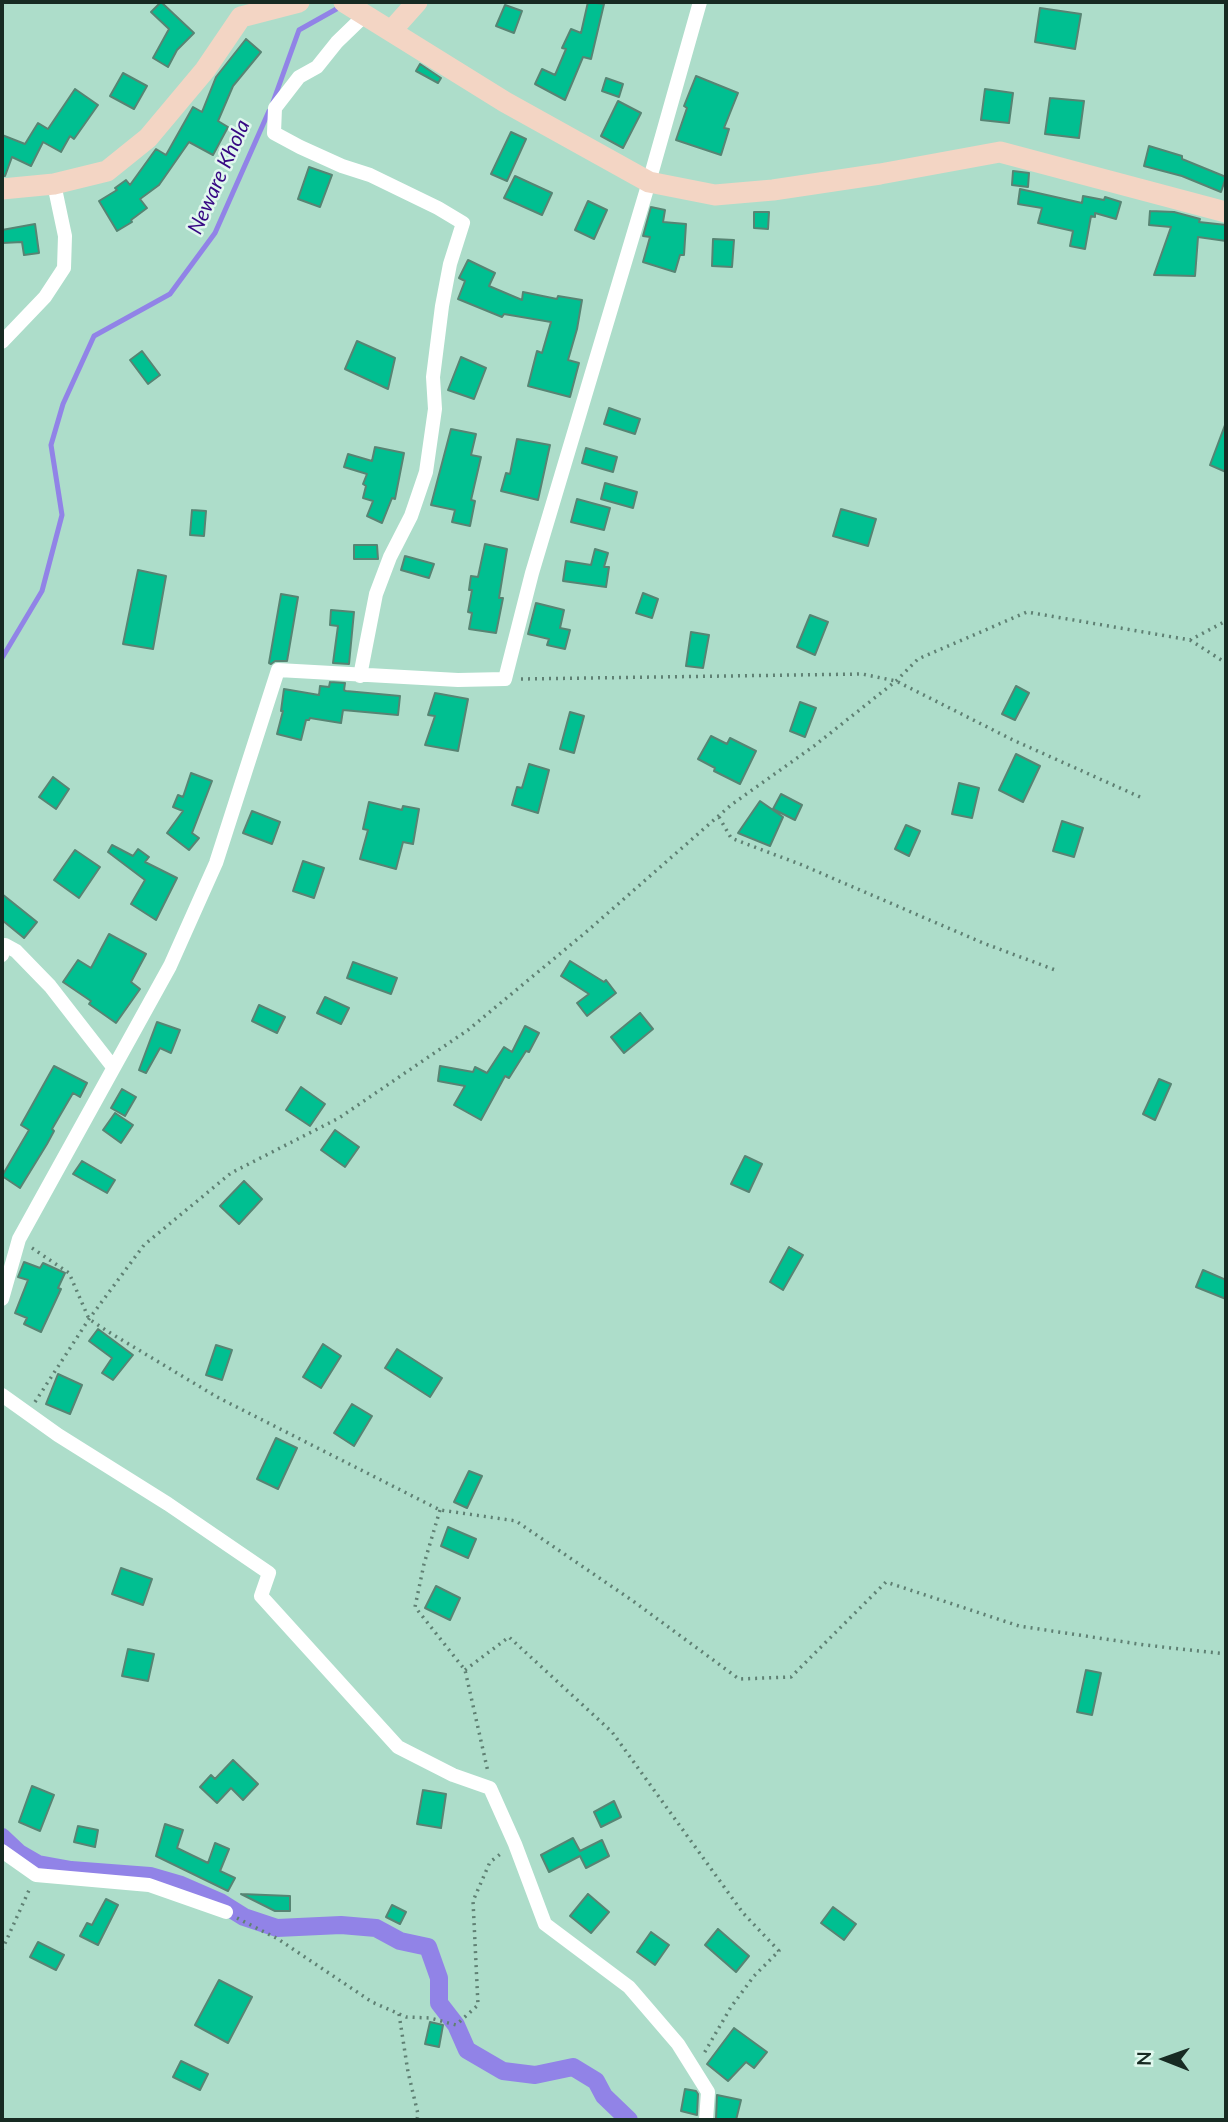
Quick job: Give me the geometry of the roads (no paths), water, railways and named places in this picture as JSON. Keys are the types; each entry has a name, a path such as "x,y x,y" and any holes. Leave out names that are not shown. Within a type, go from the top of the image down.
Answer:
{"street":[{"path":"2,189 54,184 107,170 148,138 205,69 241,17 299,2"},
{"path":"344,2 505,102 649,182 715,195 853,178 1000,152 1226,212"},
{"path":"392,30 417,2"},
{"path":"2,1299 19,1239 170,966 216,863 278,670 458,680 505,679 532,573 700,2"},
{"path":"360,676 376,594 390,557 411,516 425,472 435,409 433,376 442,306 450,264 463,223 370,175 300,147 274,133 275,108 283,97 299,77 317,67 337,42 366,14"},
{"path":"2,342 45,297 64,268 65,236 54,184"},
{"path":"2,955 5,945 16,951 50,986 113,1067"},
{"path":"2,1395 58,1435 169,1504 269,1573 261,1596 398,1747 453,1775 490,1788 515,1844 544,1924 629,1987 678,2044 708,2092 706,2120"},
{"path":"2,1851 36,1875 149,1885 226,1912"}],"waterway":[{"name":"Neware Khola","path":"273,102 299,30 340,7"},
{"name":"Neware Khola","path":"2,658 42,591 62,515 51,445 63,404 94,336 170,294 215,233 269,111"},
{"path":"2,1837 19,1853 38,1864 71,1870 150,1876 181,1885 220,1902 244,1917 277,1928 341,1925 376,1928 400,1941 428,1947 439,1978 439,2003 456,2025 467,2050 503,2071 535,2075 573,2067 596,2081 604,2096 629,2120"}]}
